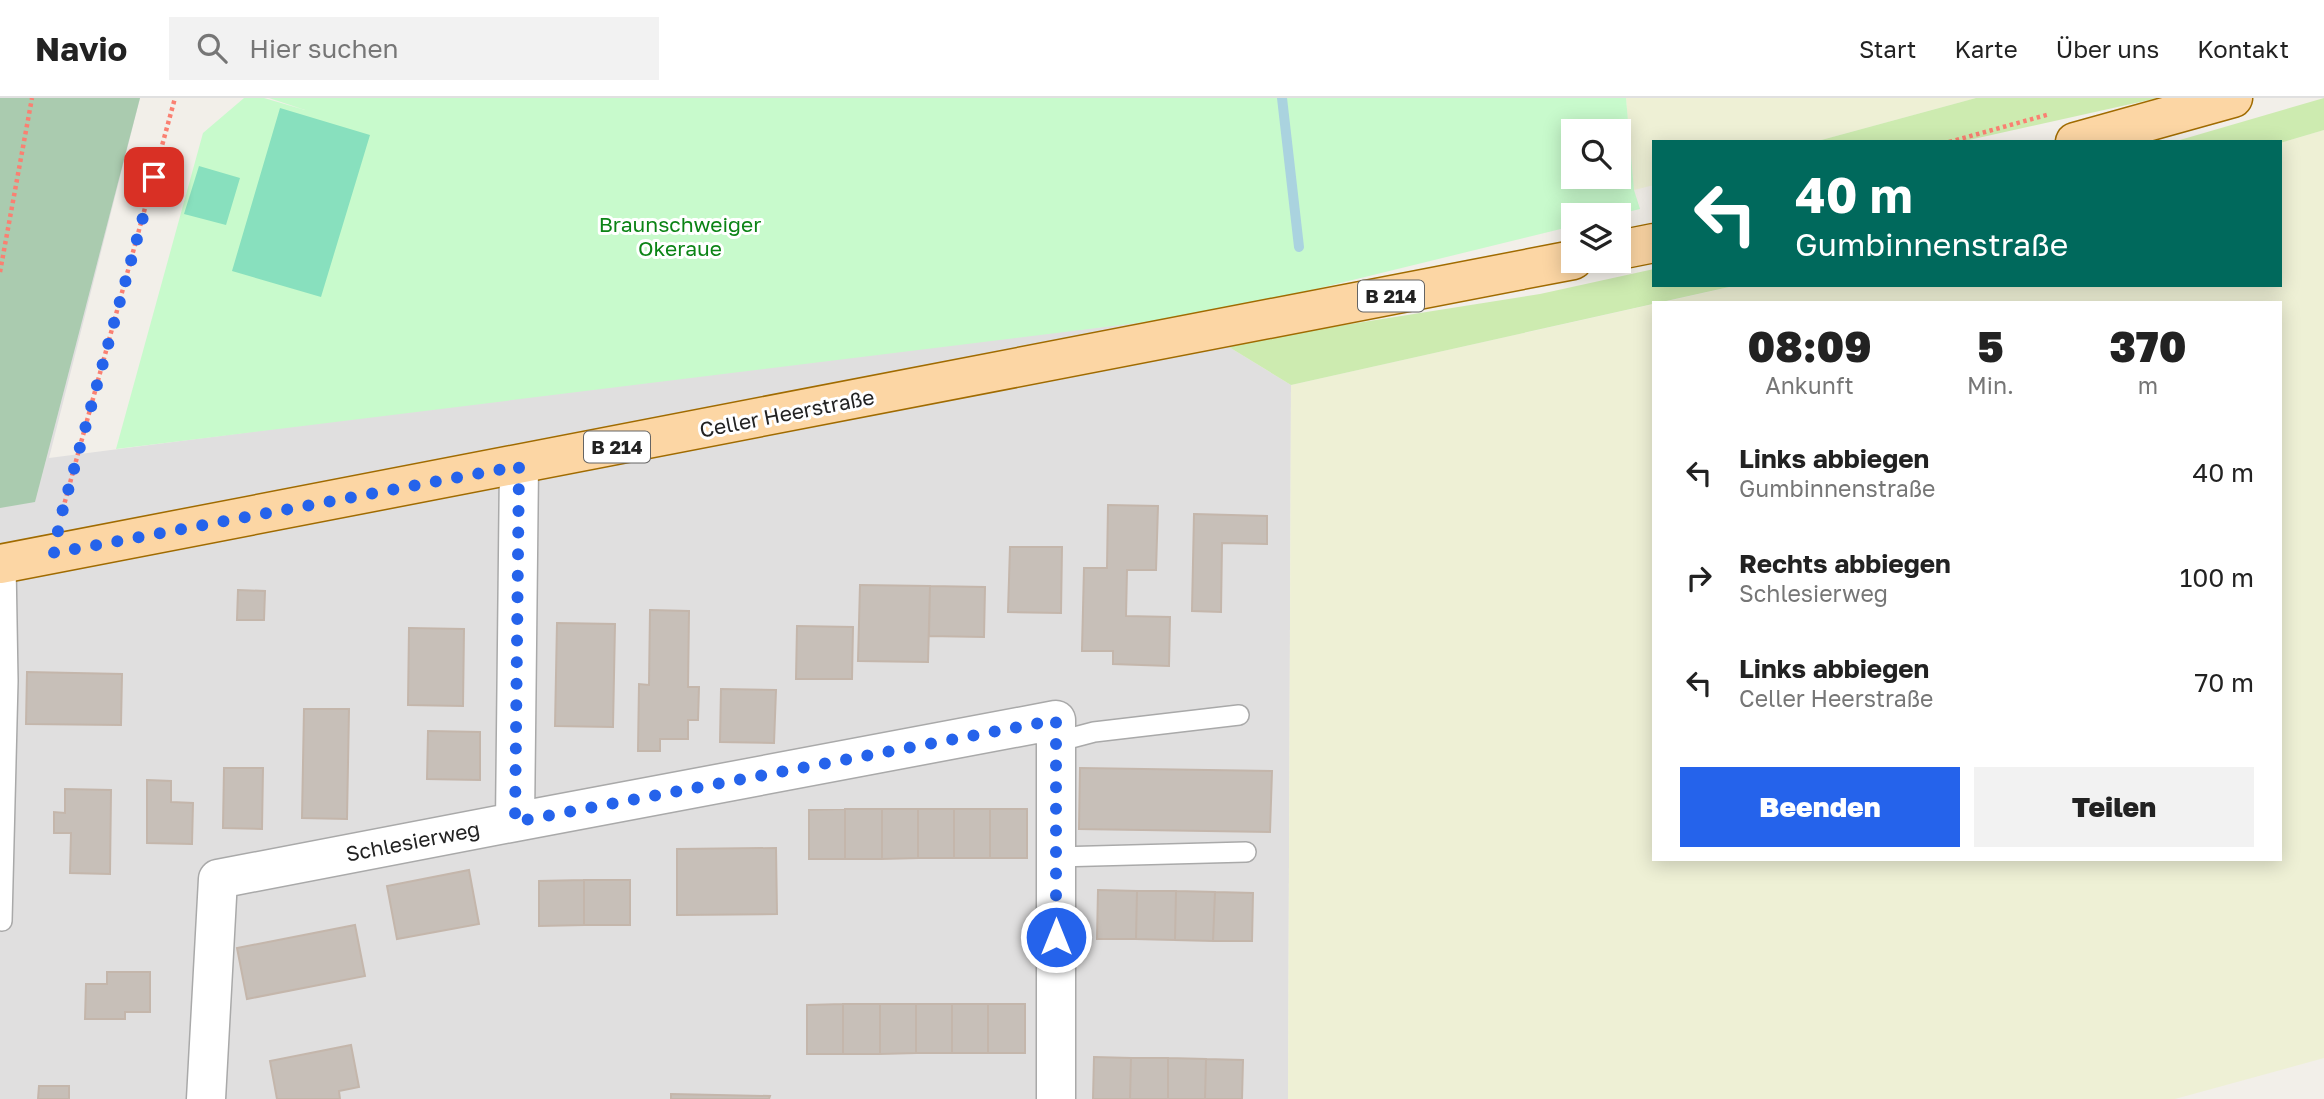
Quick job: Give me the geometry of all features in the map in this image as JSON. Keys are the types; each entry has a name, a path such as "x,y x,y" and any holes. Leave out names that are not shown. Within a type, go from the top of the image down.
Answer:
{"main road":[{"path":"2064,127 2233,98"},
{"path":"1631,248 1652,243"},
{"name":"Celler Heerstraße","path":"3,563 519,466 1561,262"}],"street":[{"path":"519,466 515,822 1056,731 1056,1099"},
{"name":"Schlesierweg","path":"206,1099 218,879 515,822"}],"lane":[{"path":"2,921 8,681 3,563"},
{"path":"1056,731 1094,732 1238,715"},
{"path":"1056,857 1246,852"}],"path":[{"path":"0,272 32,98"},
{"path":"54,553 60,520 175,98"},
{"path":"1964,140 2064,127"}],"shaded area":[{"path":"0,98 140,98 49,458 546,394 1218,313 1224,344 1291,385 1288,1099 0,1099"}],"green space":[{"path":"0,98 140,98 35,502 0,508"},
{"name":"Braunschweiger Okeraue","path":"244,98 264,98 305,110 269,98 1626,98 1628,119 1561,119 1561,189 1631,189 1631,156 1634,190 1640,209 1631,211 1631,203 1561,203 1561,229 1218,313 116,449 203,133"},
{"path":"1626,98 1976,98 1821,140 1652,140 1652,186 1634,190 1631,119 1628,119"},
{"path":"1976,98 2158,98 1969,140 1821,140"},
{"path":"2324,98 2324,130 2282,142 2282,140 2180,140"},
{"path":"280,108 370,135 321,297 232,271"},
{"path":"2324,130 2324,1058 2175,1099 1288,1099 1291,385 1652,304 1652,861 2282,861 2282,301 1669,301 1729,287 2282,287 2282,142"},
{"path":"199,166 240,178 226,225 184,214"},
{"path":"1652,269 1652,287 1729,287 1666,301 1652,301 1652,304 1291,385 1224,344 1540,294"}],"building":[{"path":"1108,505 1158,506 1156,570 1127,570 1126,616 1170,617 1169,666 1113,664 1113,651 1082,651 1084,568 1107,568"},
{"path":"1194,514 1267,516 1267,544 1222,543 1221,612 1192,611"},
{"path":"1010,547 1062,547 1061,613 1008,612"},
{"path":"860,585 930,586 928,662 858,661"},
{"path":"930,586 985,587 984,637 929,636"},
{"path":"238,590 265,591 264,620 237,620"},
{"path":"650,610 689,611 688,687 699,687 698,720 688,720 688,739 660,739 660,751 638,751 639,684 649,685"},
{"path":"557,623 615,624 613,727 555,726"},
{"path":"797,626 853,627 852,679 796,679"},
{"path":"409,628 464,629 463,706 408,705"},
{"path":"27,672 122,674 121,725 26,724"},
{"path":"721,689 776,690 774,743 720,742"},
{"path":"304,709 349,709 347,819 302,818"},
{"path":"428,731 480,732 480,780 427,779"},
{"path":"224,768 263,768 262,829 223,828"},
{"path":"1080,768 1272,771 1270,832 1079,829"},
{"path":"147,780 171,781 171,802 193,803 192,844 147,843"},
{"path":"65,789 111,790 110,874 70,873 71,833 54,833 54,812 65,813"},
{"path":"845,809 845,859 809,859 809,810"},
{"path":"845,809 882,809 882,859 845,859"},
{"path":"882,809 918,809 918,858 882,859"},
{"path":"918,809 954,809 954,858 918,858"},
{"path":"954,809 990,809 990,858 954,858"},
{"path":"990,809 1027,809 1027,858 990,858"},
{"path":"776,848 777,914 677,915 677,849"},
{"path":"469,870 479,924 397,939 387,886"},
{"path":"584,880 584,925 539,926 539,881"},
{"path":"584,880 630,880 630,925 584,925"},
{"path":"1098,890 1137,891 1136,939 1097,939"},
{"path":"1137,891 1176,891 1175,940 1136,939"},
{"path":"1176,891 1215,892 1213,941 1175,940"},
{"path":"1215,892 1253,893 1252,941 1213,941"},
{"path":"355,925 365,976 247,999 237,948"},
{"path":"107,972 150,972 150,1012 125,1012 125,1019 85,1019 86,984 107,984"},
{"path":"843,1004 843,1054 807,1054 807,1005"},
{"path":"843,1004 880,1004 880,1054 843,1054"},
{"path":"880,1004 916,1004 916,1053 880,1054"},
{"path":"916,1004 952,1004 952,1053 916,1053"},
{"path":"952,1004 988,1004 988,1053 952,1053"},
{"path":"988,1004 1025,1004 1025,1053 988,1053"},
{"path":"351,1045 359,1087 339,1091 340,1099 277,1099 270,1061"},
{"path":"1094,1057 1131,1058 1130,1099 1093,1099"},
{"path":"1131,1058 1168,1058 1168,1099 1130,1099"},
{"path":"1168,1058 1206,1059 1205,1099 1168,1099"},
{"path":"1206,1059 1243,1060 1242,1099 1205,1099"},
{"path":"39,1086 69,1086 69,1099 38,1099"},
{"path":"671,1094 770,1096 769,1099 671,1099"}],"waterway":[{"path":"1282,98 1299,247"}],"route":[{"path":"154,177 60,520 54,553 519,466 515,822 1056,720 1056,937"}]}
